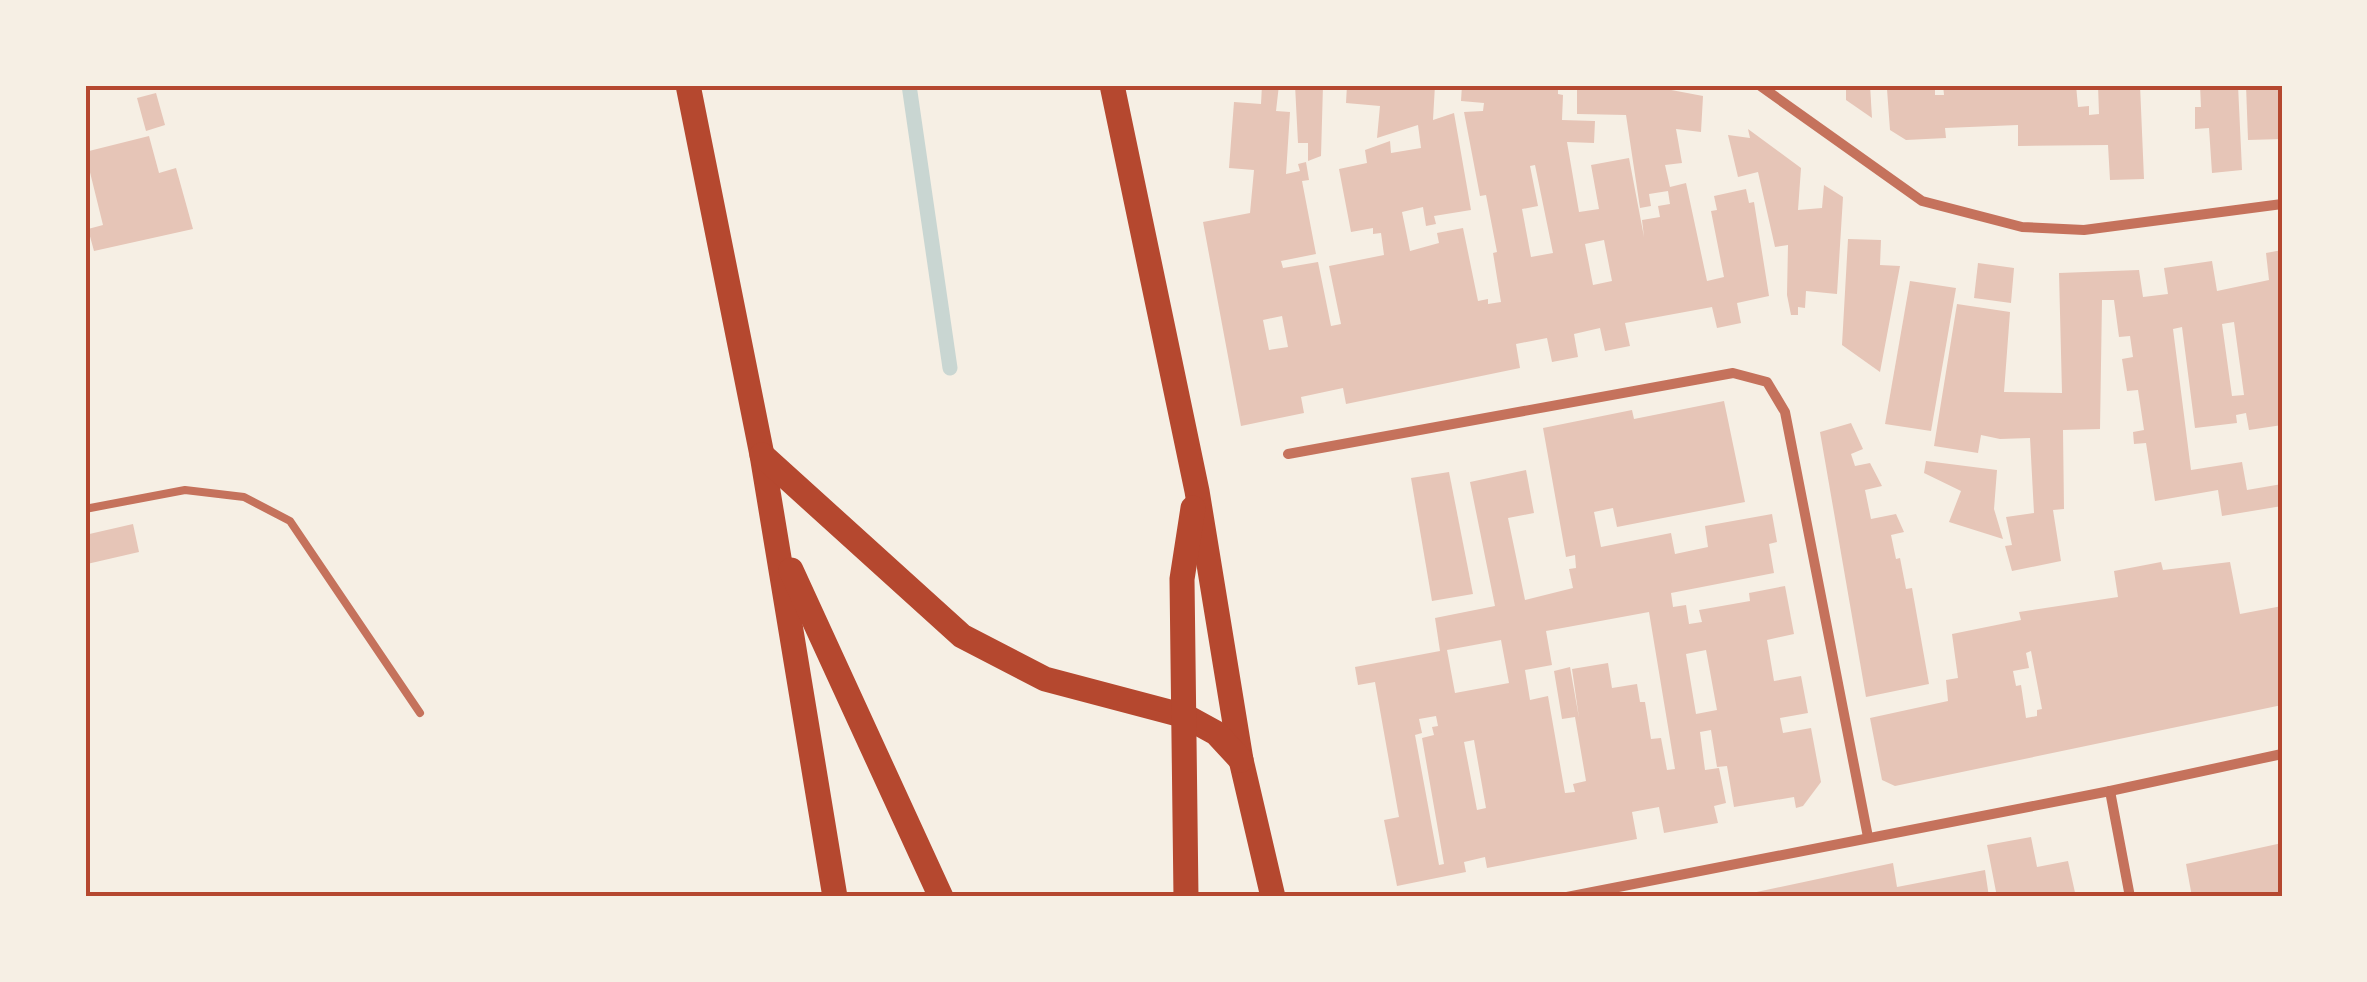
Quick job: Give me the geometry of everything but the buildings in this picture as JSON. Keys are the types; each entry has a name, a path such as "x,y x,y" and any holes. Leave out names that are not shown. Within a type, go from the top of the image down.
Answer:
{"main road":[{"path":"1091,85 1124,141"},
{"path":"1112,85 1197,491 1241,760 1273,897"},
{"path":"690,89 762,455 836,897"},
{"path":"762,455 962,636 1045,679 1185,716 1216,733 1241,760"},
{"path":"1186,897 1182,579 1197,491"},
{"path":"777,539 941,897"}],"street":[{"path":"1759,85 1922,201 2022,227 2084,230 2282,204"},
{"path":"1288,454 1733,373 1767,382 1786,412 1868,837"},
{"path":"1567,897 2110,792 2282,754"},
{"path":"2110,792 2130,897"}],"lane":[{"path":"85,508 185,490 244,497 290,522 420,714"}],"waterway":[{"path":"909,85 950,368"}]}
